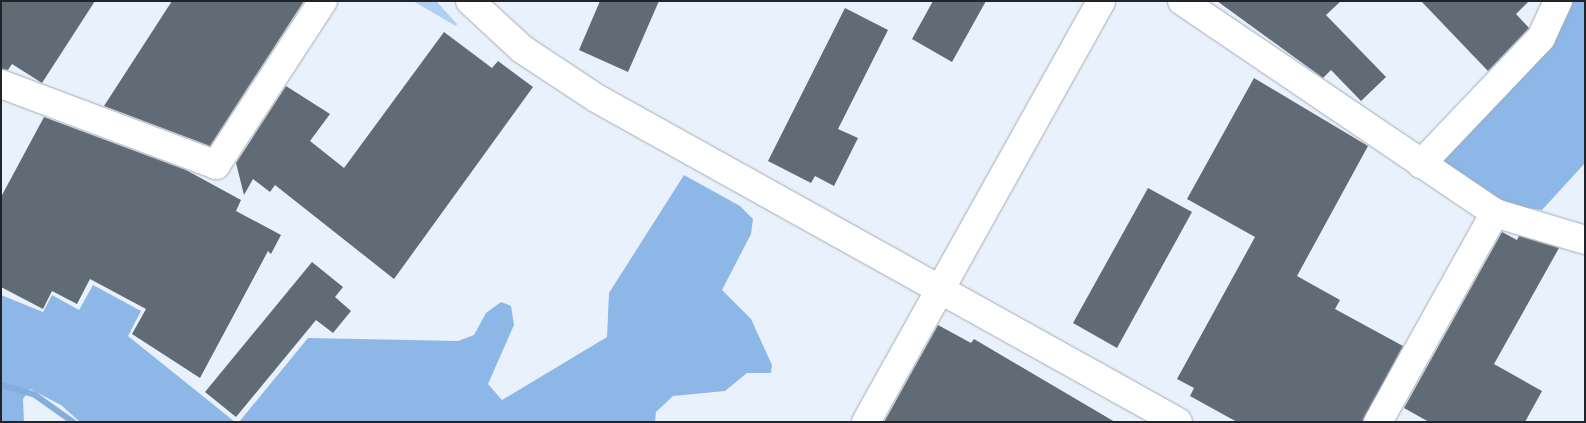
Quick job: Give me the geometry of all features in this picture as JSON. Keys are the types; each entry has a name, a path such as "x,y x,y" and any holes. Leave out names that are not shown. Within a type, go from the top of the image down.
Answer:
{"street":[{"path":"1,84 216,165 323,1"},
{"path":"470,1 558,75 1178,422"},
{"path":"866,422 1101,1"},
{"path":"1182,1 1495,213 1585,240"},
{"path":"1421,164 1542,38 1558,1"},
{"path":"1378,422 1495,213"}],"shaded area":[{"path":"413,1 436,1 457,24 456,26"},
{"path":"1565,1 1585,1 1585,163 1542,210 1498,204 1444,164 1442,154"},
{"path":"684,175 740,206 753,219 751,234 722,290 751,319 772,365 771,373 747,373 725,391 673,396 656,412 655,422 239,422 308,338 458,341 474,335 486,313 501,302 511,306 514,325 488,384 502,400 607,337 609,293"},
{"path":"93,285 141,311 128,336 235,422 80,422 61,405 30,389 23,399 24,422 1,422 1,295 43,312 52,295 79,310"}],"building":[{"path":"1,1 95,1 42,83 12,64 8,70 1,69"},
{"path":"172,1 304,1 210,146 104,106"},
{"path":"600,1 659,1 628,72 579,50"},
{"path":"933,1 986,1 952,62 912,39"},
{"path":"1217,1 1341,1 1326,15 1386,77 1361,101 1331,70 1323,78"},
{"path":"1421,1 1529,1 1516,14 1529,28 1488,71"},
{"path":"845,8 888,30 838,129 858,138 834,186 815,176 811,183 768,161"},
{"path":"444,32 492,68 498,61 533,87 394,279 275,185 270,192 253,179 244,195 236,163 286,86 330,114 310,141 344,168"},
{"path":"1254,78 1368,146 1297,276 1340,300 1335,309 1403,346 1362,422 1237,422 1190,396 1194,388 1177,379 1255,237 1187,199"},
{"path":"44,117 186,170 241,200 236,211 281,235 271,254 268,251 200,378 132,334 146,309 90,279 77,304 52,291 43,309 1,287 1,197"},
{"path":"1148,188 1192,212 1117,348 1073,323"},
{"path":"1502,232 1517,240 1519,236 1559,248 1494,364 1542,391 1525,422 1429,422 1404,408"},
{"path":"312,262 343,287 335,297 351,311 333,333 316,320 236,417 205,392"},
{"path":"938,325 971,343 974,339 1115,422 884,422"}],"waterway":[{"path":"1,385 35,395 73,422"}]}
